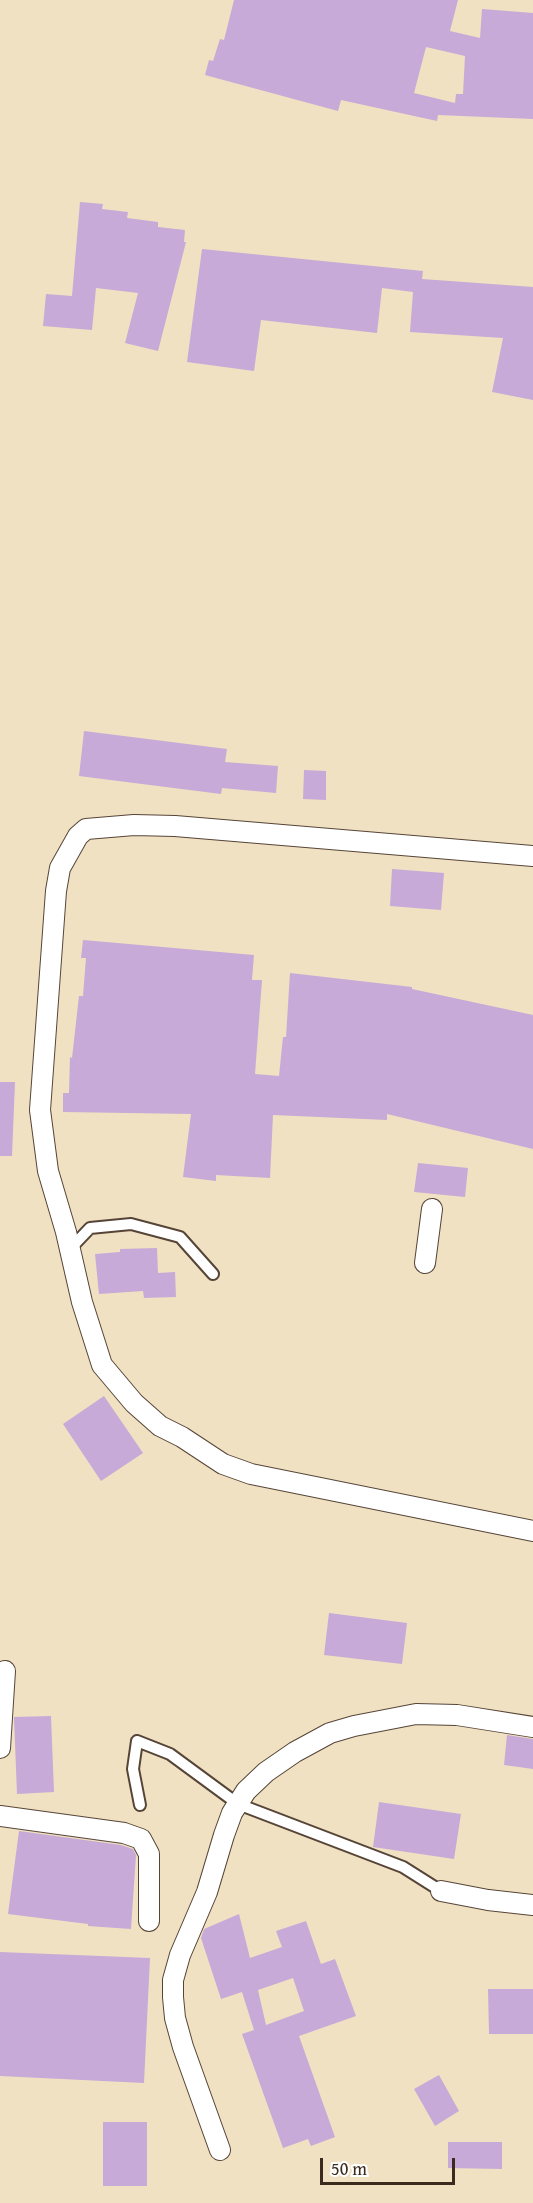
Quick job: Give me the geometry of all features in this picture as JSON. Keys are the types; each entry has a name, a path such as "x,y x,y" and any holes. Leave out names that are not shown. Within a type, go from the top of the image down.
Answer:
{"street":[{"path":"533,856 176,826 134,825 86,829 78,837 60,868 56,891 40,1110 48,1171 82,1302 102,1365 134,1403 160,1426 182,1437 223,1464 251,1473 533,1531"},
{"path":"425,1263 432,1209"},
{"path":"0,1748 5,1671"},
{"path":"220,2150 183,2047 175,2018 173,1980 180,1955 207,1892 224,1835 246,1791 266,1772 295,1752 330,1733 354,1726 416,1714 457,1715 533,1727"},
{"path":"0,1816 132,1835 141,1839 149,1854 149,1921"},
{"path":"441,1891 488,1900 533,1905"}],"lane":[{"path":"70,1249 90,1228 131,1224 180,1237 213,1274"},
{"path":"140,1805 133,1769 136,1741 170,1754 238,1804 403,1867 441,1891"}],"building":[{"path":"234,0 458,0 450,31 480,38 482,9 533,13 533,119 438,115 437,121 341,100 338,111 205,75 209,60 213,61 220,39 224,40","holes":["426,47 465,56 463,94 456,94 455,103 414,93"]},
{"path":"80,202 103,204 102,209 128,212 127,218 158,222 158,227 185,230 184,242 186,242 158,351 125,343 138,293 96,288 92,330 43,326 46,294 72,296"},
{"path":"202,249 423,271 422,279 533,287 533,400 492,392 503,338 410,332 413,292 382,288 377,333 261,320 254,371 187,362"},
{"path":"84,731 227,749 225,762 278,766 276,793 222,788 221,794 79,776"},
{"path":"304,770 326,771 326,800 303,799"},
{"path":"392,869 444,873 441,910 390,906"},
{"path":"83,940 254,955 252,980 262,980 255,1074 279,1076 283,1037 286,1037 290,973 412,987 412,989 533,1015 533,1149 387,1114 387,1120 273,1115 270,1178 216,1175 216,1181 183,1177 191,1114 63,1112 63,1093 69,1093 70,1057 72,1058 79,996 83,996 86,958 81,958"},
{"path":"0,1082 15,1082 12,1156 0,1156"},
{"path":"418,1163 468,1168 465,1197 414,1192"},
{"path":"157,1248 158,1273 175,1272 176,1297 144,1298 143,1291 99,1294 95,1254 120,1252 120,1249"},
{"path":"104,1396 143,1453 101,1481 63,1424"},
{"path":"329,1613 407,1623 402,1664 324,1655"},
{"path":"51,1716 54,1792 17,1794 14,1717"},
{"path":"507,1735 533,1739 533,1769 504,1765"},
{"path":"379,1802 461,1814 454,1859 373,1847"},
{"path":"19,1831 121,1845 133,1849 136,1855 131,1929 88,1926 88,1924 8,1914"},
{"path":"239,1914 250,1958 282,1947 276,1931 306,1921 321,1964 335,1959 356,2016 299,2036 335,2137 311,2146 308,2139 283,2148 242,2034 254,2030 242,1992 221,1999 201,1938 204,1929","holes":["293,1978 304,2011 266,2025 258,1990"]},
{"path":"0,1952 150,1958 144,2083 0,2076"},
{"path":"488,1989 533,1989 533,2034 489,2034"},
{"path":"439,2075 459,2111 435,2126 414,2089"},
{"path":"103,2122 147,2122 147,2186 103,2186"},
{"path":"448,2142 502,2142 502,2169 448,2168"}]}
